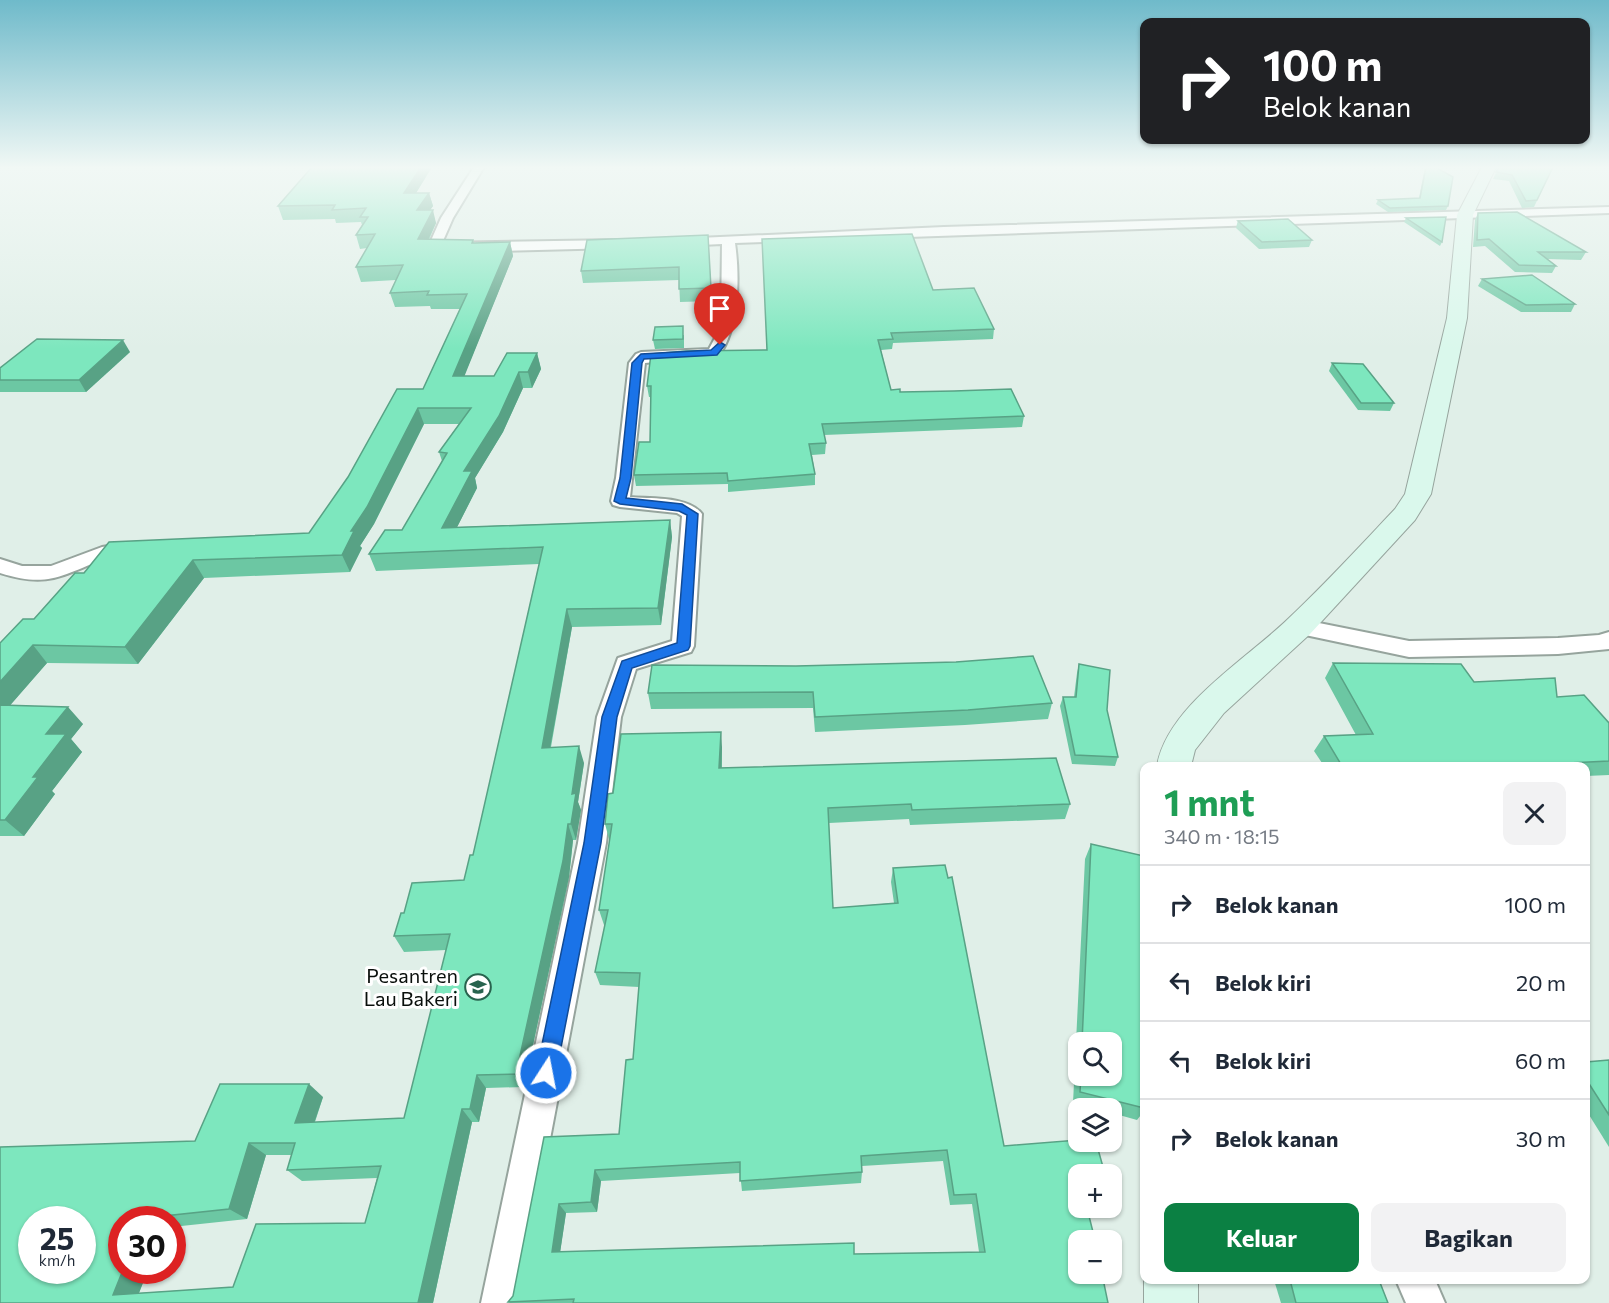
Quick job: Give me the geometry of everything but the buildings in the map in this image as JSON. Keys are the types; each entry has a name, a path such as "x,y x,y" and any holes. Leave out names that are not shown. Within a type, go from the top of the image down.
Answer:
{"main road":[{"path":"1175,762 1179,746 1212,704 1299,627 1406,514 1418,494 1457,318 1464,228"},
{"path":"1171,1284 1171,1303"}],"street":[{"path":"443,228 435,245 452,248 635,243"},
{"path":"670,242 1048,228"},
{"path":"500,1303 592,843 609,717 627,664 683,646 692,514 682,508 620,501 625,478 637,363 641,357 714,353 720,345 730,316 731,256 728,240"},
{"path":"0,566 13,571 42,576 120,550 144,549"},
{"path":"1299,627 1409,649 1558,646 1603,643 1609,640"},
{"path":"1417,1284 1425,1303"}],"place":[{"name":"Pesantren Lau Bakeri","path":"478,987"}],"route":[{"path":"546,1073 592,843 609,717 627,664 683,646 692,514 682,508 668,505 620,501 625,478 637,363 641,357 714,353 720,345"}]}
